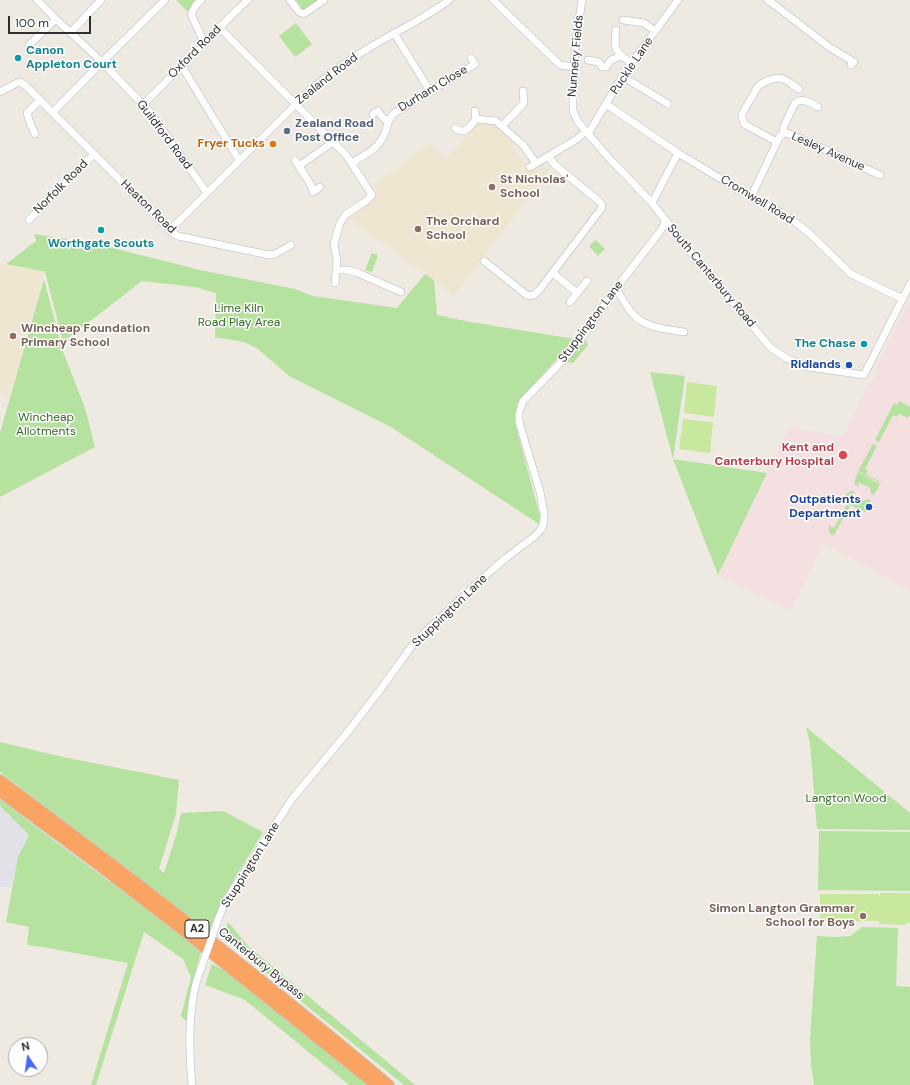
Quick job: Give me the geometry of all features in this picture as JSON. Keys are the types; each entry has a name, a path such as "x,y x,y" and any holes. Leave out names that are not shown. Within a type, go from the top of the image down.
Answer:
{"highway":[{"name":"Canterbury Bypass","path":"0,780 183,918 389,1085"},
{"name":"Canterbury Bypass","path":"0,792 180,928 376,1085"}],"street":[{"path":"70,32 101,0"},
{"path":"53,112 165,0"},
{"path":"201,0 191,14 204,42"},
{"name":"Oxford Road","path":"143,105 219,27 248,0"},
{"path":"290,0 299,12 304,14 324,0"},
{"name":"Nunnery Fields","path":"582,0 579,14 574,67 573,111 578,122 587,132"},
{"name":"Puckle Lane","path":"587,132 606,104 622,76 678,0"},
{"path":"767,0 828,48 854,62 851,65"},
{"name":"Guildford Road","path":"39,1 102,62 150,112 207,193"},
{"name":"Zealand Road","path":"170,230 311,89 364,50 447,1"},
{"path":"498,2 560,65 574,67"},
{"path":"29,45 56,19"},
{"path":"623,20 644,23 656,31"},
{"path":"219,27 346,155 372,195 362,204 346,214 342,220 334,244 337,261 335,283"},
{"path":"616,30 615,46 618,54 631,63"},
{"path":"394,33 430,92"},
{"path":"588,60 599,62 602,67 606,67 612,60 621,56"},
{"name":"Durham Close","path":"352,163 374,149 380,142 384,136 392,114 475,64 471,58"},
{"path":"181,65 239,160"},
{"path":"622,76 668,104"},
{"path":"776,142 744,124 742,114 757,88 764,82 779,78 791,88 800,89"},
{"name":"Heaton Road","path":"0,92 19,82 26,85 174,234 269,255 291,245"},
{"path":"502,126 524,103 523,91"},
{"path":"35,134 27,113 40,100"},
{"path":"784,133 783,128 797,101 800,100 808,102 818,107"},
{"name":"Cromwell Road","path":"606,104 678,152 751,197 794,221 809,233 851,274 903,299"},
{"name":"Durham Close","path":"373,114 378,111 384,119 389,120"},
{"path":"455,128 462,132 466,131 476,119 475,111"},
{"path":"476,119 496,121 523,145 533,166 587,132"},
{"name":"South Canterbury Road","path":"587,132 652,203 696,259 771,348 788,359 809,367 864,375 903,299"},
{"name":"Lesley Avenue","path":"751,197 776,142 781,134 784,133 817,146 871,175 880,174"},
{"path":"320,187 313,192 297,163 333,142"},
{"path":"652,203 678,152"},
{"name":"Norfolk Road","path":"29,220 94,154"},
{"path":"484,260 528,296 531,296 537,293 601,209 602,205 595,197 555,165 548,156"},
{"name":"Stuppington Lane","path":"192,1085 190,1064 190,1030 193,997 200,971 224,905 292,799 346,734 411,647 493,568 535,536 542,528 544,514 540,492 520,422 519,413 521,407 524,401 567,356 591,326 611,295 659,233 665,221"},
{"path":"337,270 347,270 386,281 401,292"},
{"path":"553,273 577,293"},
{"path":"570,302 587,281"},
{"path":"903,299 910,284"},
{"path":"616,290 638,319 650,326 679,333"}],"shaded area":[{"path":"477,122 499,127 513,141 515,151 531,169 542,163 550,170 454,295 348,218 378,193 373,186 430,143 447,159"},
{"name":"Wincheap Foundation Primary School","path":"0,263 43,270 43,279 9,398 0,394"},
{"name":"Kent and Canterbury Hospital","path":"910,299 910,590 823,543 792,610 718,575 790,427 844,437 868,384 872,383 877,376 875,371"},
{"path":"0,806 29,835 18,857 12,887 0,887"}],"green space":[{"path":"176,0 199,0 188,12"},
{"path":"296,0 322,0 305,11 300,9 301,7"},
{"path":"296,23 312,44 295,57 279,36"},
{"name":"Lime Kiln Road Play Area","path":"34,234 93,243 200,270 295,289 313,296 397,308 425,274 434,280 437,315 470,322 575,339 517,404 515,423 540,516 539,524 391,427 289,376 258,349 244,342 215,337 216,293 195,287 142,281 63,342 45,272 47,272 6,264 36,241"},
{"path":"596,240 605,249 598,256 589,246"},
{"path":"372,253 378,255 372,272 365,270"},
{"name":"Wincheap Allotments","path":"44,279 62,349 85,408 95,447 0,497 0,433"},
{"path":"582,340 586,341 588,345 573,363 565,362"},
{"path":"650,372 685,376 673,459"},
{"path":"687,382 717,386 714,417 684,413"},
{"path":"899,401 910,407 910,415 908,418 899,414 897,417 893,415 879,442 875,440 894,403 897,405"},
{"path":"683,419 713,422 710,453 679,449"},
{"path":"873,444 877,446 865,469 868,471 866,474 881,483 858,471"},
{"path":"673,459 767,473 718,575"},
{"path":"858,472 880,484 874,495 871,494 870,488 858,482 859,487 854,484"},
{"path":"851,490 856,492 851,494 863,501 869,499 871,501 865,512 842,501 846,494"},
{"path":"847,504 850,506 834,535 830,534 829,526 834,528"},
{"name":"Langton Wood","path":"806,727 910,813 910,830 817,829 810,743"},
{"path":"0,742 63,757 179,780 176,814 159,869 164,873 177,832 181,813 223,811 263,832 223,898 210,932 0,772"},
{"path":"0,799 201,952 194,977 186,1021 181,1016 191,977 183,959 144,932 96,1085 91,1085 128,963 27,945 29,927 6,922 18,857 29,835 0,806"},
{"path":"819,831 910,832 910,891 818,890"},
{"path":"880,893 910,893 910,923 906,923 905,925 880,924 879,921 820,921 820,894 879,894 880,898"},
{"path":"228,922 248,946 415,1085 404,1085 223,938"},
{"path":"862,927 898,928 896,986 910,987 910,1085 814,1085 810,1040 817,936 851,936"},
{"path":"212,964 231,974 369,1085 349,1085 245,1000 205,985"}],"place":[{"name":"Canon Appleton Court","path":"18,58"},
{"name":"Zealand Road Post Office","path":"287,131"},
{"name":"Fryer Tucks","path":"273,144"},
{"name":"St Nicholas' School","path":"492,187"},
{"name":"The Orchard School","path":"418,229"},
{"name":"Worthgate Scouts","path":"101,230"},
{"name":"Wincheap Foundation Primary School","path":"13,336"},
{"name":"The Chase","path":"864,344"},
{"name":"Ridlands","path":"849,365"},
{"name":"Kent and Canterbury Hospital","path":"843,455"},
{"name":"Outpatients Department","path":"869,507"},
{"name":"Simon Langton Grammar School for Boys","path":"863,916"}]}
